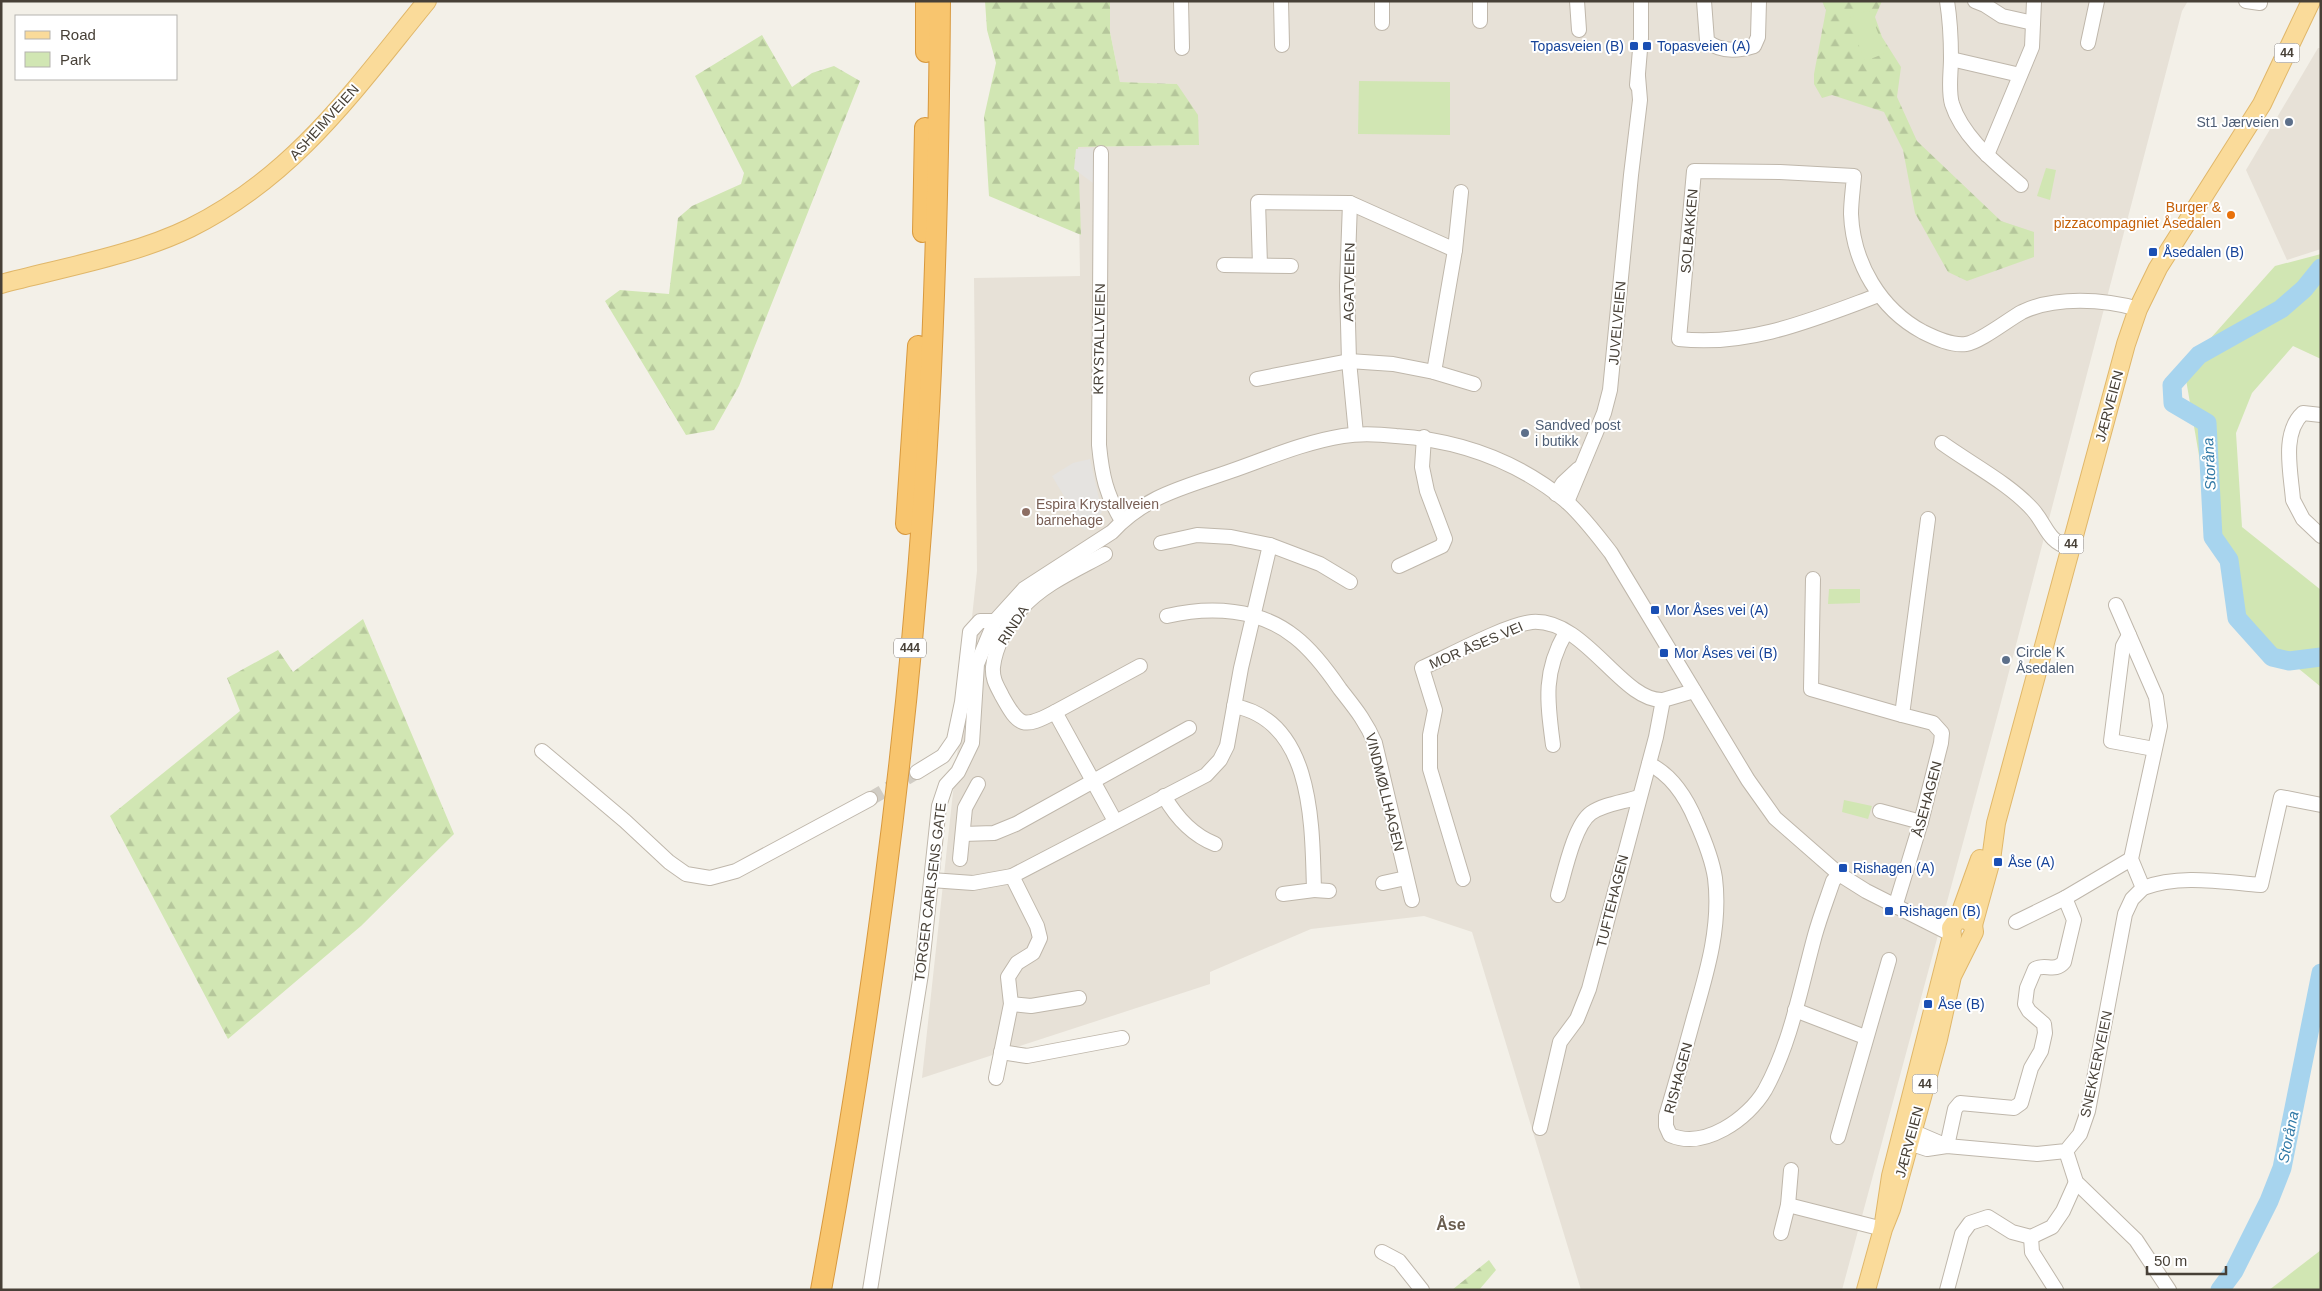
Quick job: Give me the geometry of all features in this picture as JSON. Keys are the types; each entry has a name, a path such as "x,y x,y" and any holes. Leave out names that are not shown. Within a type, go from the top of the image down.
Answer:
{"highway":[{"name":"444","path":"809,1290 862,967 898,642 922,259 926,1"},
{"name":"444","path":"821,1290 874,971 911,642 930,376 938,184 940,1"}],"main road":[{"name":"ASHEIMVEIEN","path":"1,284 160,240 190,228 258,187 302,150 329,121 427,1"},
{"name":"JÆRVEIEN","path":"1866,1290 1883,1229 1884,1209 1908,1136 1960,929 1991,860 1996,823 2126,344 2138,309 2158,268 2262,104 2311,1"},
{"name":"JÆRVEIEN","path":"2158,268 2225,182 2243,154 2289,69 2321,2"}],"street":[{"path":"1181,1 1182,48"},
{"path":"1281,1 1282,45"},
{"path":"1382,1 1382,23"},
{"path":"1480,1 1480,21"},
{"path":"1578,1 1580,30"},
{"name":"JUVELVEIEN","path":"1561,498 1563,483 1581,466 1604,412 1610,390 1640,100 1638,76 1641,1"},
{"path":"1704,1 1707,41 1714,47 1734,50 1754,46 1758,37 1759,1"},
{"path":"1947,1 1951,28 1952,104 1964,126 1987,155 2021,185"},
{"path":"1975,1 1985,4 2002,16 2033,23"},
{"path":"1987,155 2032,47 2034,1"},
{"path":"2088,43 2097,1"},
{"path":"1951,59 2020,75"},
{"name":"KRYSTALLVEIEN","path":"1100,152 1099,445 1102,477 1109,500 1122,521"},
{"name":"SOLBAKKEN","path":"1878,295 1811,320 1765,334 1700,341 1679,339 1694,171 1780,172 1854,176 1851,215 1860,262 1878,295 1910,325 1929,336 1941,340 1967,344 2024,311 2051,303 2122,304 2138,309"},
{"path":"1434,372 1455,250 1461,192"},
{"path":"1260,265 1258,202 1350,203 1455,250"},
{"name":"AGATVEIEN","path":"1350,203 1347,286 1349,361 1356,434"},
{"path":"1224,265 1290,266"},
{"path":"1257,379 1349,361 1393,364 1434,372 1474,384"},
{"path":"2321,415 2303,413 2296,420 2290,438 2295,508 2321,536"},
{"path":"1122,521 1152,499 1300,446 1356,434 1424,437 1479,451 1506,462 1531,476 1561,498 1585,520 1611,553 1748,780 1775,818 1839,874 1895,907 1960,929"},
{"path":"1399,566 1442,546 1445,539 1427,491 1422,467 1424,437"},
{"path":"1942,443 2021,498 2059,545 2070,548"},
{"path":"1902,715 1928,519"},
{"name":"TORGER CARLSENS GATE","path":"870,1287 920,974 939,806 946,785 958,772 972,743 974,687 977,664 995,620 1024,589 1112,532 1122,521"},
{"path":"1162,543 1197,535 1231,538 1270,545 1320,564 1350,582"},
{"path":"931,880 973,883 1012,876 1206,775 1220,760 1227,746 1253,616 1270,545"},
{"name":"RINDA","path":"1104,554 1037,593 1020,610 999,645 993,665 994,682 1016,718 1024,722 1035,723 1140,666"},
{"name":"ÅSEHAGEN","path":"1813,579 1811,689 1933,723 1942,733 1921,822 1895,907"},
{"path":"2116,605 2156,697 2160,726 2131,859 2143,888 2162,881 2197,880 2262,885 2281,797 2321,806"},
{"name":"VINDMØLLHAGEN","path":"1167,616 1217,609 1233,610 1253,616 1277,625 1295,636 1326,669 1368,725 1375,743 1412,900"},
{"path":"917,772 944,756 954,740 962,702 970,632 980,621 995,620"},
{"name":"MOR ÅSES VEI","path":"1463,879 1430,769 1430,735 1435,710 1422,668 1528,623 1543,622 1566,632 1582,642 1645,698 1663,700"},
{"path":"1553,745 1547,685 1555,651 1566,632"},
{"path":"2129,636 2123,646 2111,741 2154,749"},
{"path":"1663,700 1694,691"},
{"name":"TUFTEHAGEN","path":"1540,1128 1560,1042 1577,1019 1590,989 1649,764 1663,700"},
{"path":"1234,706 1262,714 1290,742 1298,764 1309,808 1314,890"},
{"path":"1055,712 1115,821"},
{"path":"963,834 994,833 1016,824 1189,728"},
{"path":"542,751 625,821 669,862 686,874 710,878 736,871 870,799"},
{"name":"RISHAGEN","path":"1649,764 1670,777 1692,812 1708,849 1715,878 1716,904 1710,960 1666,1116 1666,1126 1670,1135 1678,1139 1692,1139 1718,1133 1743,1115 1763,1092 1776,1068 1795,1010 1815,932 1833,881 1839,874"},
{"path":"960,859 965,808 978,784"},
{"path":"1164,796 1173,812 1192,831 1214,844"},
{"path":"1558,895 1570,854 1582,824 1590,814 1639,797"},
{"path":"1880,811 1921,822"},
{"path":"2016,922 2065,898 2131,859"},
{"path":"996,1078 1011,1004 1008,982 1010,973 1017,963 1033,953 1040,938 1037,926 1012,876"},
{"path":"1383,883 1406,878"},
{"name":"SNEKKERVEIEN","path":"2066,1151 2080,1134 2088,1111 2125,914 2132,899 2143,888"},
{"path":"1283,894 1329,890"},
{"path":"1947,1146 1955,1109 1960,1104 2014,1108 2021,1103 2031,1068 2041,1051 2045,1033 2044,1024 2026,1007 2024,996 2035,969 2041,966 2060,967 2064,962 2074,920 2065,898"},
{"path":"1838,1137 1889,960"},
{"path":"1011,1004 1031,1006 1079,998"},
{"path":"1795,1010 1865,1038"},
{"path":"1001,1052 1026,1056 1122,1038"},
{"path":"1908,1136 1927,1149 1947,1146 2037,1154 2066,1151 2076,1182 2136,1240 2169,1290"},
{"path":"1781,1233 1788,1205 1791,1170"},
{"path":"1947,1290 1962,1234 1970,1223 1988,1217 2012,1232 2031,1237 2052,1227 2063,1211 2076,1182"},
{"path":"1788,1205 1883,1229"},
{"path":"2031,1237 2032,1252 2056,1290"},
{"path":"1382,1252 1399,1261 1422,1290"}],"shaded area":[{"path":"1110,1 2188,1 2182,11 2000,706 1842,1290 1581,1290 1472,932 1424,916 1311,929 1210,972 1210,984 922,1078 977,571 974,278 1080,276 1078,147 1199,145 1177,84 1120,82 1110,32"},
{"path":"2318,48 2321,48 2321,249 2287,260 2246,170"},
{"path":"1093,148 1097,186 1074,169 1076,149"},
{"path":"1090,459 1102,512 1094,523 1084,530 1052,476 1073,463"}],"green space":[{"path":"985,1 1110,1 1110,32 1120,82 1177,84 1198,115 1199,145 1078,147 1081,235 989,196 984,117 996,63 987,30"},
{"path":"1822,1 1882,1 1875,17 1882,37 1901,67 1897,97 1917,141 2001,221 2034,232 2034,257 1967,281 1948,272 1915,213 1903,150 1884,112 1832,95 1822,98 1814,84 1814,74 1826,10"},
{"path":"1869,10 1886,53 1865,61 1848,18"},
{"path":"762,35 792,87 812,73 834,66 860,81 739,386 714,430 686,435 605,301 620,290 669,294 678,218 692,206 741,184 744,173 695,76"},
{"path":"1359,81 1450,82 1450,135 1358,134"},
{"path":"2046,168 2056,170 2050,200 2037,196"},
{"path":"2321,254 2321,359 2293,346 2252,393 2236,433 2242,527 2321,590 2321,687 2237,618 2232,583 2213,537 2184,368 2275,266"},
{"path":"1829,589 1860,589 1860,603 1828,604"},
{"path":"363,619 454,834 361,926 228,1039 110,816 240,711 227,678 278,650 293,672"},
{"path":"1844,800 1872,806 1868,819 1842,812"},
{"path":"2321,1250 2321,1290 2269,1290"},
{"path":"1489,1260 1496,1270 1479,1290 1452,1290"}],"waterway":[{"name":"Storåna","path":"2321,268 2304,289 2281,309 2199,355 2172,385 2173,403 2207,423 2213,537 2229,560 2237,618 2272,657 2289,661 2321,657"},
{"name":"Storåna","path":"2220,1290 2234,1271 2269,1201 2282,1168 2321,973"}],"tunnel":[{"path":"870,799 917,772"}],"place":[{"name":"Topasveien (B)","path":"1634,46"},
{"name":"Topasveien (A)","path":"1647,46"},
{"name":"St1 Jærveien","path":"2289,122"},
{"name":"Burger & pizzacompagniet Åsedalen","path":"2231,215"},
{"name":"Åsedalen (B)","path":"2153,252"},
{"name":"Sandved post i butikk","path":"1525,433"},
{"name":"Espira Krystallveien barnehage","path":"1026,512"},
{"name":"Mor Åses vei (A)","path":"1655,610"},
{"name":"Mor Åses vei (B)","path":"1664,653"},
{"name":"Circle K Åsedalen","path":"2006,660"},
{"name":"Åse (A)","path":"1998,862"},
{"name":"Rishagen (A)","path":"1843,868"},
{"name":"Rishagen (B)","path":"1889,911"},
{"name":"Åse (B)","path":"1928,1004"}],"district":[{"name":"Åse","path":"1451,1224"}]}
